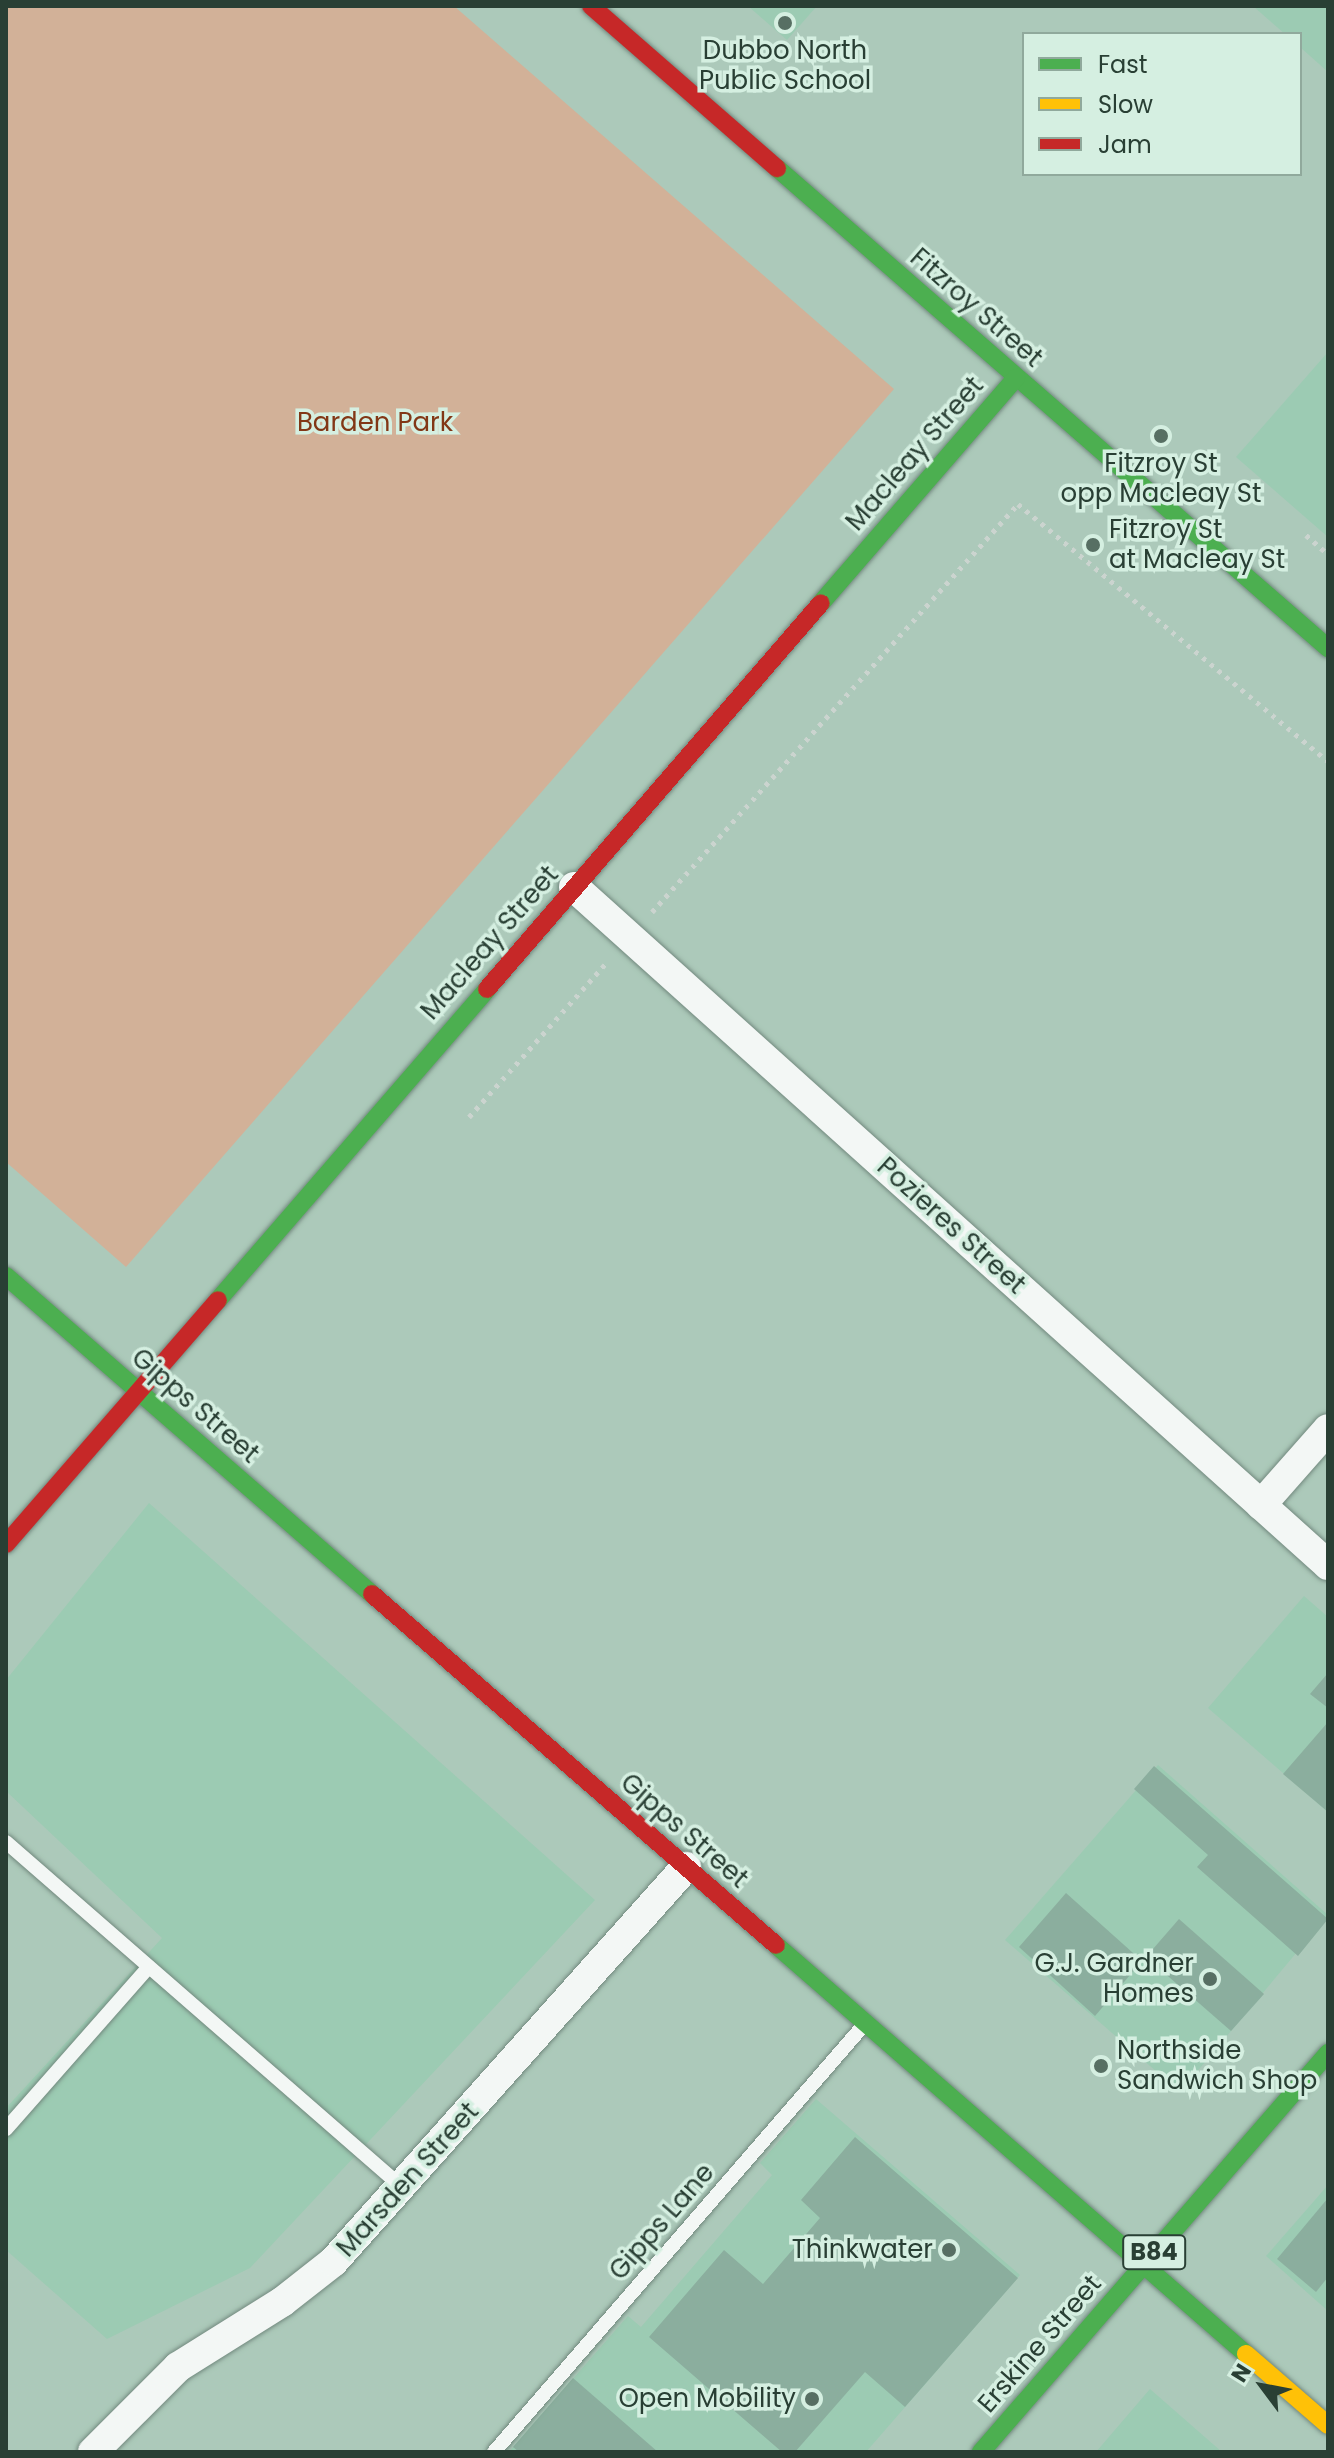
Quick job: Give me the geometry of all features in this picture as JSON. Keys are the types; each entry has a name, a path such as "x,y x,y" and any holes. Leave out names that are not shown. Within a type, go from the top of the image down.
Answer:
{"street":[{"name":"Fitzroy Street","path":"591,6 1328,648"},
{"name":"Macleay Street","path":"6,1544 136,1390 1016,378"},
{"name":"Pozieres Street","path":"574,887 1328,1565"},
{"name":"Gipps Street","path":"6,1276 1328,2425"},
{"path":"1261,1505 1328,1429"},
{"name":"Marsden Street","path":"93,2452 178,2367 282,2302 333,2262 403,2188 686,1867"},
{"name":"Erskine Street","path":"981,2452 1328,2053"}],"lane":[{"path":"6,1842 403,2188"},
{"path":"6,2129 149,1967"},
{"name":"Gipps Lane","path":"494,2452 866,2023"}],"path":[{"path":"469,1117 1018,504 1328,761"},
{"path":"1306,535 1328,554"}],"shaded area":[{"name":"Dubbo North Public School","path":"748,6 817,6 787,40"},
{"path":"1253,6 1328,6 1328,72 1302,49 1302,32 1283,32"},
{"path":"1328,352 1328,537 1236,457"},
{"path":"149,1503 595,1900 250,2268 107,2339 6,2250 6,2108 162,1938 6,1791 6,1680"},
{"path":"1304,1596 1328,1617 1328,1812 1208,1708"},
{"path":"1158,1765 1328,1915 1180,2092 1005,1940"},
{"path":"816,2099 1020,2275 866,2452 509,2452 628,2316 641,2327 772,2175 760,2163"},
{"path":"1328,2185 1328,2311 1266,2256"},
{"path":"1150,2389 1222,2452 1096,2452"}],"green space":[{"name":"Barden Park","path":"6,6 454,6 894,389 126,1267 6,1162"}],"building":[{"path":"1328,1673 1328,1708 1310,1694"},
{"path":"1328,1722 1328,1812 1283,1774"},
{"path":"1154,1766 1328,1919 1298,1956 1197,1867 1208,1855 1134,1789"},
{"path":"1066,1893 1142,1961 1095,2016 1019,1947"},
{"path":"1179,1919 1264,1994 1231,2031 1146,1957"},
{"path":"855,2137 1018,2278 905,2407 865,2372 795,2452 782,2452 649,2337 724,2250 763,2284 820,2218 801,2200"},
{"path":"1328,2198 1328,2277 1316,2292 1277,2259"},
{"path":"573,2378 658,2452 519,2452 513,2447"}],"traffic: fast":[{"path":"777,168 1328,648"},
{"path":"821,603 1016,378"},
{"path":"218,1300 487,989"},
{"path":"6,1276 372,1594"},
{"path":"776,1945 1246,2354"},
{"path":"981,2452 1328,2053"}],"traffic: slow":[{"path":"1246,2354 1328,2425"}],"traffic: jam":[{"path":"591,6 777,168"},
{"path":"487,989 821,603"},
{"path":"6,1544 218,1300"},
{"path":"372,1594 776,1945"}],"place":[{"name":"Dubbo North Public School","path":"785,23"},
{"name":"Fitzroy St opp Macleay St","path":"1161,436"},
{"name":"Fitzroy St at Macleay St","path":"1093,545"},
{"name":"G.J. Gardner Homes","path":"1210,1979"},
{"name":"Northside Sandwich Shop","path":"1101,2066"},
{"name":"Thinkwater","path":"949,2250"},
{"name":"Open Mobility","path":"812,2399"}]}
